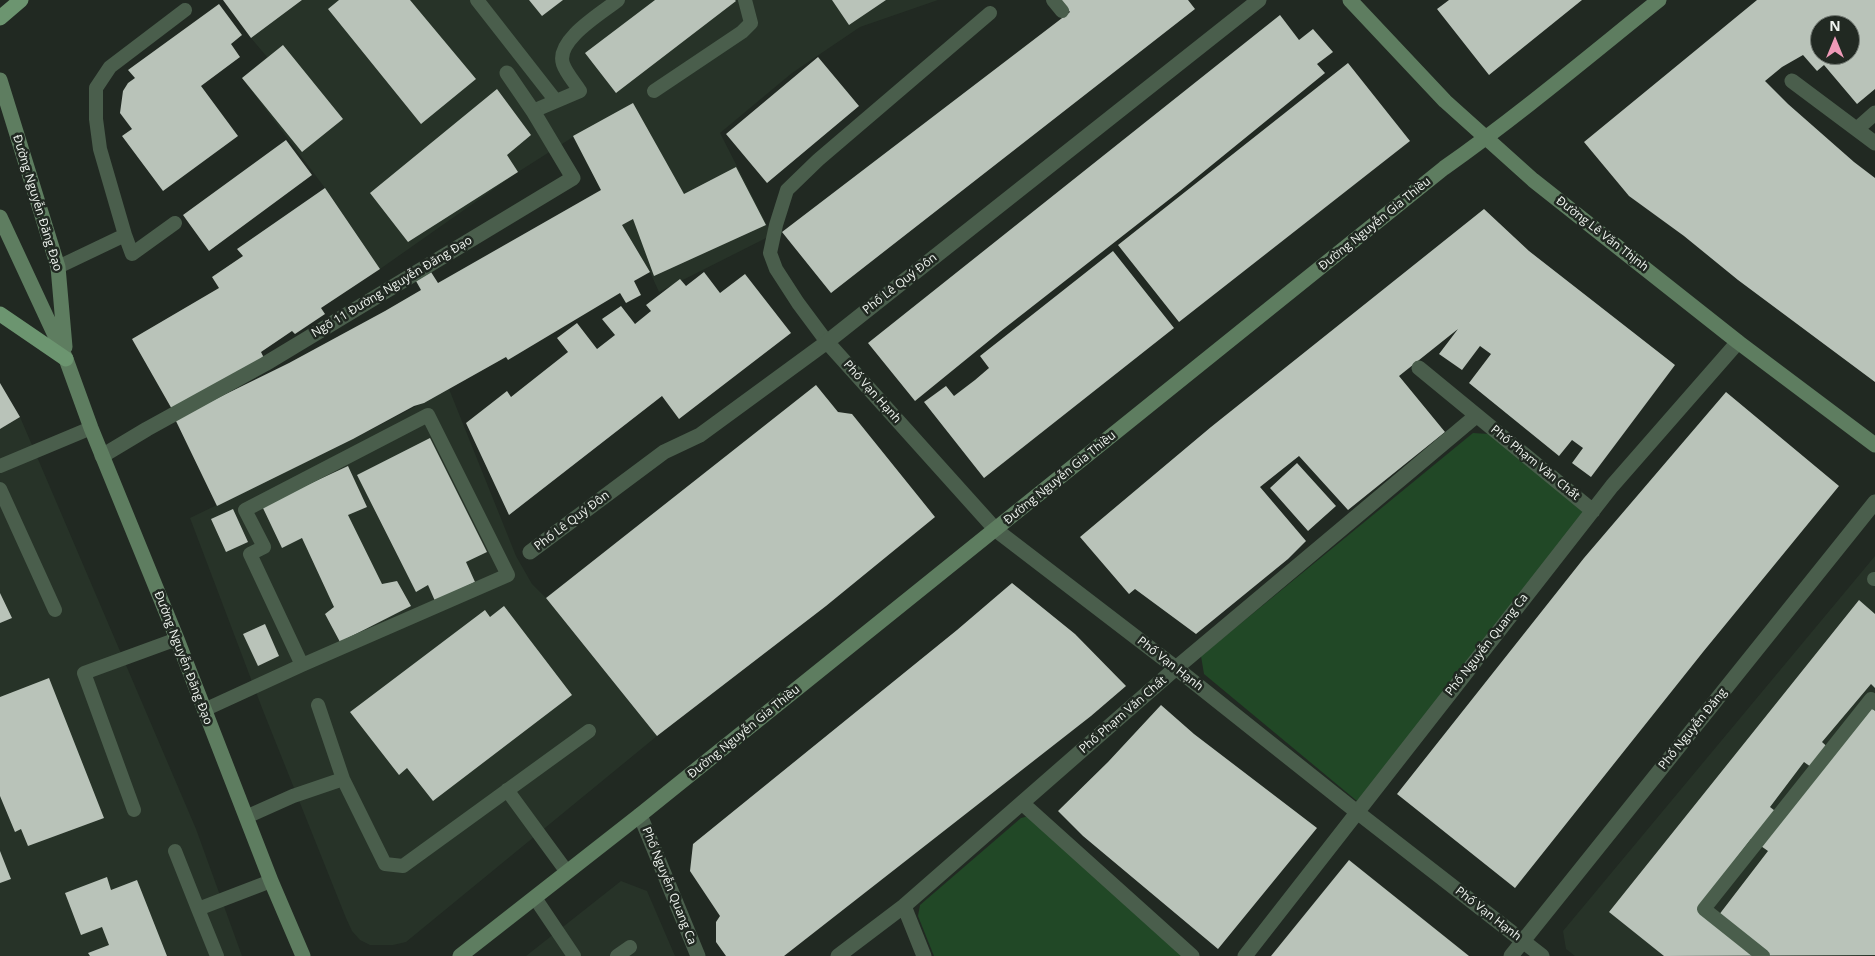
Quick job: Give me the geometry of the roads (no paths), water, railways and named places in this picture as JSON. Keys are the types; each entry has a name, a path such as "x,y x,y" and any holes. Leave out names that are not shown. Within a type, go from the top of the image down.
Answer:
{"main road":[{"path":"0,18 21,0"},
{"path":"0,314 66,359"}],"street":[{"name":"Phố Lê Quý Đôn","path":"530,552 664,452 700,435 826,342 1259,0"},
{"name":"Đường Lê Văn Thịnh","path":"1350,0 1445,101 1533,180 1738,342 1875,445"},
{"name":"Đường Nguyễn Gia Thiều","path":"460,956 640,816 1444,168 1486,139 1659,0"},
{"name":"Ngõ 11 Đường Nguyễn Đăng Đạo","path":"102,456 265,364 573,178 534,111 506,73"},
{"name":"Đường Nguyễn Đăng Đạo","path":"0,80 58,268 66,359"},
{"path":"1792,81 1875,143"},
{"path":"1856,129 1875,113"},
{"name":"Đường Nguyễn Đăng Đạo","path":"0,217 66,359 102,456 177,638 271,881 303,956"},
{"name":"Phố Vạn Hạnh","path":"826,342 996,530 1176,668 1356,812 1542,956"},
{"name":"Phố Nguyễn Quang Ca","path":"1245,956 1593,511 1738,342"},
{"name":"Phố Phạm Văn Chất","path":"1419,368 1593,511"},
{"name":"Phố Phạm Văn Chất","path":"838,956 904,906 1176,668 1476,416"},
{"name":"Phố Nguyễn Đăng","path":"1511,956 1875,502"},
{"path":"1022,803 1192,956"},
{"name":"Phố Nguyễn Quang Ca","path":"640,816 698,956"},
{"path":"904,906 924,956"}],"lane":[{"path":"477,0 556,101"},
{"path":"534,111 580,90 562,63 564,47 578,31 618,0"},
{"path":"654,90 742,32 751,23 745,0"},
{"path":"1053,0 1062,11"},
{"path":"175,223 132,254 100,149 96,119 96,88 110,67 185,10"},
{"path":"826,342 780,276 770,252 787,190 818,160 990,13"},
{"path":"58,268 125,235"},
{"path":"204,710 302,664 508,575 428,415 245,510 264,547 250,554 302,664"},
{"path":"0,466 91,428"},
{"path":"0,490 55,610"},
{"path":"134,810 84,673 177,638"},
{"path":"1763,956 1704,909 1870,699 1875,703"},
{"path":"318,705 343,779 385,864 403,866 589,731"},
{"path":"246,817 293,796 343,779"},
{"path":"507,790 567,872"},
{"path":"175,851 217,956"},
{"path":"198,910 271,881"},
{"path":"535,898 574,956"},
{"path":"617,956 630,946"}]}
